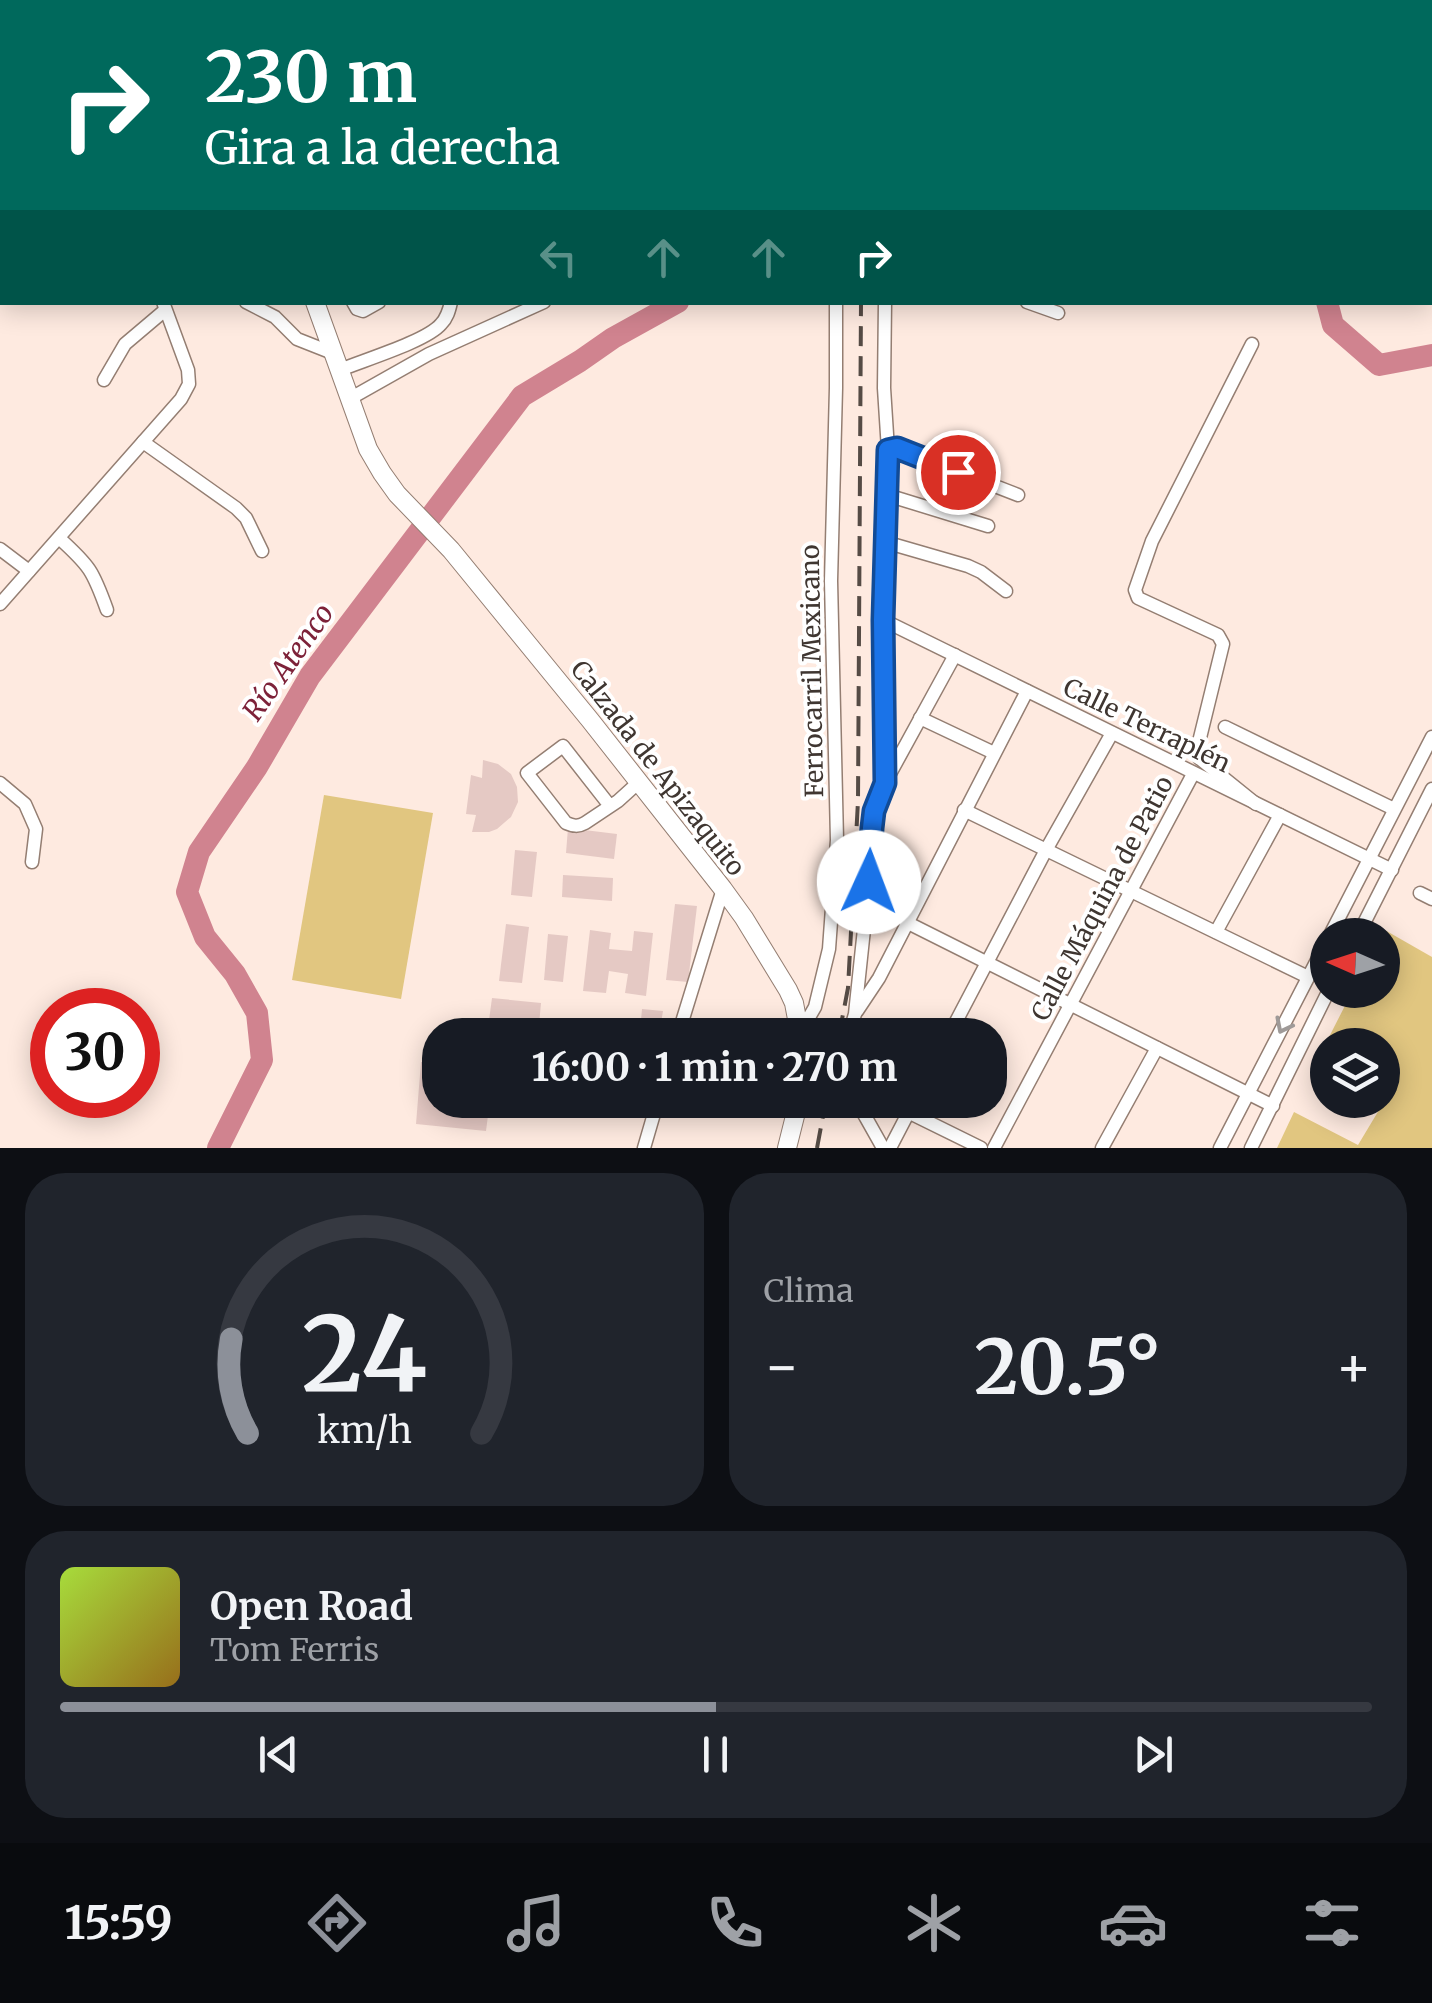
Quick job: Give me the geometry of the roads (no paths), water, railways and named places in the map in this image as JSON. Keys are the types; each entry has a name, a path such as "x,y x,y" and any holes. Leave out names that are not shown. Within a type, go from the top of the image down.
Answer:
{"main road":[{"name":"Calzada de Apizaquito","path":"316,305 368,449 397,494 450,550 722,889 788,990 797,1018"},
{"path":"787,1148 794,1118"}],"street":[{"path":"252,305 338,362 423,337 439,328 450,305"},
{"path":"351,398 429,354 537,305"},
{"name":"Ferrocarril Mexicano","path":"809,1018 816,1007 829,950 837,840 832,580 836,305"},
{"path":"885,305 888,450 883,620 885,783"},
{"path":"1035,305 1058,313"},
{"path":"0,604 181,398 189,384 185,357 163,307 125,344 104,380"},
{"path":"1252,344 1152,541 1135,590 1138,598 1218,635 1223,644 1197,750 1199,758 1256,804"},
{"path":"143,442 236,508 246,518 262,551"},
{"path":"888,450 897,448 1018,495"},
{"path":"886,495 988,526"},
{"path":"59,538 86,563 107,610"},
{"path":"885,542 968,566 1006,591"},
{"path":"0,549 29,572"},
{"name":"Calle Terraplén","path":"883,620 1392,870"},
{"path":"854,1018 874,811 885,783 955,656"},
{"path":"855,1014 879,978 1027,691"},
{"path":"920,718 994,753"},
{"path":"1225,728 1394,810"},
{"path":"958,1018 1112,733"},
{"path":"1339,918 1394,810 1426,762 1432,737"},
{"path":"610,806 563,746 528,773 572,826 585,823 610,806 639,782"},
{"name":"Calle Máquina de Patio","path":"994,1148 1193,774"},
{"path":"0,783 25,804 36,829 32,862"},
{"path":"1367,918 1432,789"},
{"path":"964,810 1308,977"},
{"path":"1216,932 1280,815"},
{"path":"683,1018 722,889"},
{"path":"906,922 1272,1106"},
{"path":"1220,1148 1310,973"},
{"path":"1252,1148 1321,1008"},
{"path":"1102,1148 1157,1048"},
{"path":"645,1148 653,1118"},
{"path":"867,1118 886,1148 904,1118"},
{"path":"931,1118 981,1148"}],"waterway":[{"name":"Río Atenco","path":"218,1148 262,1060 257,1013 235,974 205,937 187,892 199,852 257,767 310,676 522,396 673,305"},
{"path":"1328,305 1333,325 1379,365 1432,355"}],"railway":[{"path":"842,1018 848,988 858,801 861,305"},
{"path":"817,1148 823,1118"}]}
